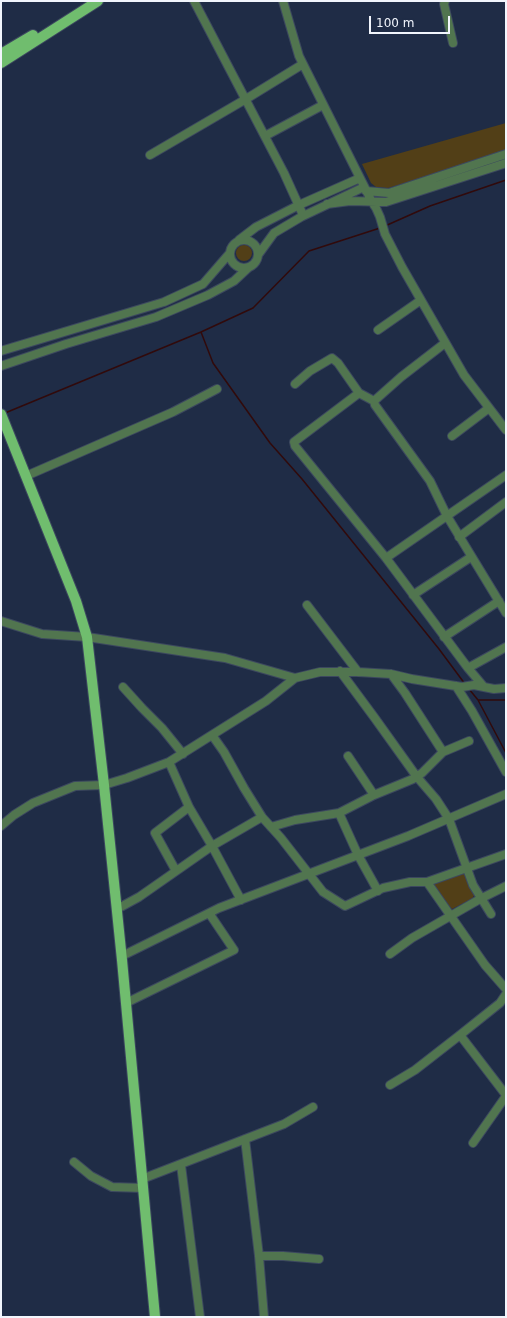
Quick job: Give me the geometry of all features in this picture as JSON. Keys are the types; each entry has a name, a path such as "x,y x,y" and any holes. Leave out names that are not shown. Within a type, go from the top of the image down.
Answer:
{"main road":[{"path":"1,54 87,1"},
{"path":"1,63 98,1"},
{"path":"1,414 76,601 87,637 122,956 155,1317"}],"street":[{"path":"194,1 284,173 303,216"},
{"path":"283,1 299,56 380,217 385,234 464,375 506,430"},
{"path":"445,1 444,4 454,43"},
{"path":"150,154 246,99 303,64"},
{"path":"265,136 323,105"},
{"path":"1,366 66,344 156,317 208,295 234,281 256,262 258,255 274,233 327,204 365,189 389,192 506,154"},
{"path":"327,204 350,201 386,202 506,163"},
{"path":"1,350 164,302 203,284 229,254 233,244 256,227 299,205 360,178"},
{"path":"239,240 247,240 251,242 256,247 258,255"},
{"path":"229,254 231,261 237,267 249,267"},
{"path":"378,330 421,300"},
{"path":"374,401 401,377 445,343"},
{"path":"295,384 310,371 332,358 338,363 359,393 374,401 375,405 430,481 459,537 506,613"},
{"path":"26,476 172,412 217,389"},
{"path":"359,393 294,442 295,446 386,558 412,595 484,687"},
{"path":"452,436 489,408"},
{"path":"386,558 506,475"},
{"path":"459,537 506,502"},
{"path":"412,595 471,557"},
{"path":"444,636 499,601"},
{"path":"307,605 358,672"},
{"path":"1,621 42,634 87,637 225,658 295,678"},
{"path":"468,668 506,647"},
{"path":"1,826 14,815 33,803 75,786 104,784 127,778 169,762 266,701 295,678 320,672 358,672 391,674 459,687 474,685 494,689 506,688"},
{"path":"340,672 417,777 436,799 449,819 473,885 480,899 491,914"},
{"path":"391,674 443,752"},
{"path":"123,687 162,728 183,754"},
{"path":"459,687 506,772"},
{"path":"212,735 224,752 262,817 281,838 323,892 344,906 384,888 410,882 427,882 506,854"},
{"path":"271,827 295,820 339,812 417,777 443,752 469,741"},
{"path":"348,756 374,795"},
{"path":"169,762 189,807 241,900"},
{"path":"122,956 219,908 449,819 506,794"},
{"path":"176,871 155,833 189,807"},
{"path":"339,812 358,855 378,891"},
{"path":"117,909 139,897 212,846 262,817"},
{"path":"427,882 485,964 506,989"},
{"path":"390,954 412,938 480,899 506,886"},
{"path":"126,1003 234,950 209,913"},
{"path":"390,1085 415,1070 460,1035 500,1002 506,994"},
{"path":"460,1035 506,1095 473,1143"},
{"path":"74,1162 91,1176 112,1186 143,1184 181,1165 284,1124 313,1107"},
{"path":"245,1139 259,1256 264,1317"},
{"path":"181,1165 200,1317"},
{"path":"259,1256 284,1256 319,1259"}],"shaded area":[{"path":"506,123 506,150 455,169 388,188 376,187 371,183 362,164"},
{"path":"241,245 247,245 252,250 250,259 247,261 241,261 236,256 236,250"},
{"path":"463,871 475,894 472,899 452,909 434,885 435,881"}],"waterway":[{"path":"385,226 430,206 506,180"},
{"path":"5,413 201,332 253,308 309,251 380,228"},
{"path":"201,332 213,363 270,443 302,479 439,649 465,684"},
{"path":"469,689 478,700 506,753"},
{"path":"478,700 506,700"}]}
